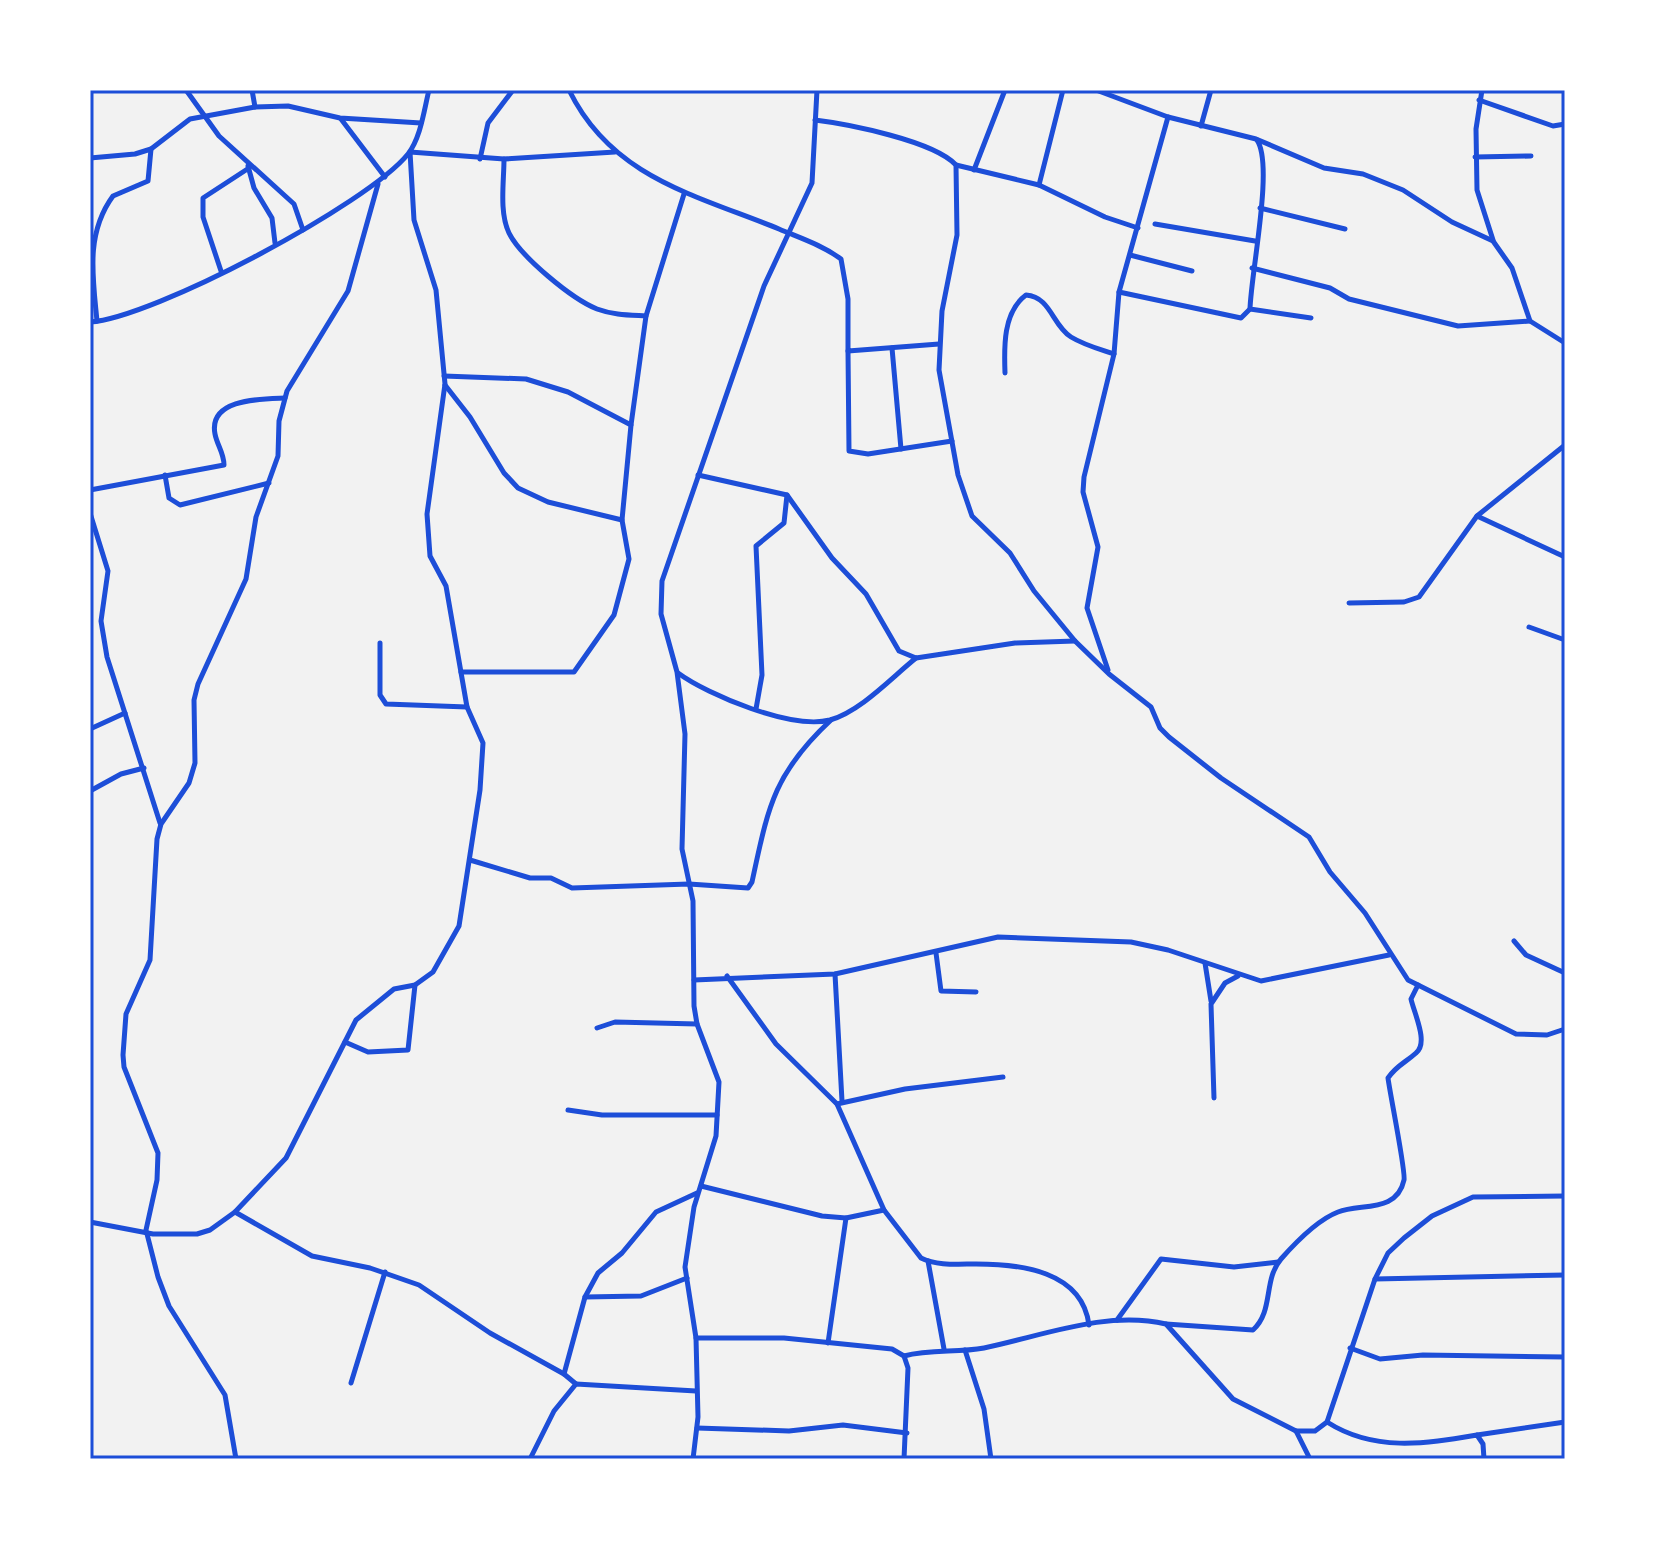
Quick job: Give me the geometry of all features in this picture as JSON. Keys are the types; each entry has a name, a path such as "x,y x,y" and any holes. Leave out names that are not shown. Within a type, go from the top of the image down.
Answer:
{"street":[{"path":"186,90 248,167 289,197 303,230"},
{"path":"252,90 255,107"},
{"path":"90,1222 160,1235 197,1234 210,1230 235,1212 286,1158 356,1020 394,989 415,985 433,972 453,938 466,893 483,743 467,707 446,586 430,556 427,514 445,384 436,290 414,220 410,152 429,90"},
{"path":"480,159 488,123 513,90"},
{"path":"569,90 590,128 615,152 650,177 684,194 788,233 841,259 848,299 849,451 868,454 952,441"},
{"path":"693,1459 697,1428 696,1338 685,1267 700,1189 716,1136 719,1082 697,1024 693,901 682,849 685,734 677,672 661,614 662,581 764,286 812,183 817,90"},
{"path":"974,170 1005,90"},
{"path":"1039,185 1063,90"},
{"path":"1096,90 1168,117 1256,139 1324,168 1363,174 1391,184 1452,222 1493,241"},
{"path":"1201,126 1211,90"},
{"path":"1482,90 1475,157 1477,197 1491,228 1493,241 1512,268 1530,321"},
{"path":"1479,100 1553,126 1565,124"},
{"path":"190,119 195,103"},
{"path":"90,158 135,154 151,149 190,119 255,107 288,106 340,118 421,123"},
{"path":"1109,674 1087,608 1098,547 1083,492 1114,354 1119,292 1168,117"},
{"path":"340,118 385,177"},
{"path":"815,120 873,129 942,155 956,165 1039,185 1105,217 1138,228"},
{"path":"1119,292 1241,318 1250,309 1255,241 1265,174 1262,148 1256,139"},
{"path":"151,149 148,181 113,196 94,236 91,259 94,322 132,313 303,230 378,184 410,152"},
{"path":"410,152 480,159 615,152"},
{"path":"1475,157 1531,156"},
{"path":"504,159 505,218 510,235 544,272 583,302 618,314 646,316"},
{"path":"956,165 957,235 939,344 939,370 952,441 972,516 1010,553 1034,591 1075,641 1109,674 1144,700 1169,737 1221,778 1309,837 1330,872 1365,913 1389,955 1408,980 1516,1034 1547,1035 1565,1029"},
{"path":"248,167 254,188 272,218 275,243"},
{"path":"221,271 203,217 203,198 248,167"},
{"path":"236,1459 225,1395 169,1306 146,1230 157,1180 158,1153 124,1067 122,1045 129,1004 150,960 153,867 161,824 189,783 195,763 194,700 198,684 246,579 256,517 278,456 279,421 285,398 348,291 378,184"},
{"path":"461,672 574,672 614,615 629,559 622,520 646,316 684,194"},
{"path":"1260,208 1345,229"},
{"path":"1155,224 1255,241"},
{"path":"1130,255 1192,271"},
{"path":"1252,268 1330,288 1349,299 1458,326 1530,321 1565,343"},
{"path":"1005,373 1009,320 1018,301 1026,295 1044,302 1071,337 1114,354"},
{"path":"1250,309 1311,318"},
{"path":"848,351 939,344"},
{"path":"892,348 901,449"},
{"path":"444,376 526,379 568,392 631,425"},
{"path":"445,384 470,417 504,473 518,488 548,502 622,520"},
{"path":"90,490 224,465 224,455 214,433 217,417 229,406 285,398"},
{"path":"1349,603 1404,602 1419,597 1477,516 1565,445"},
{"path":"165,475 169,498 180,505 269,483"},
{"path":"698,475 787,495 832,558 866,594 899,651 916,658"},
{"path":"756,709 762,675 756,546 787,519 787,495"},
{"path":"90,513 108,571 101,621 107,657 161,824"},
{"path":"1477,516 1565,557"},
{"path":"1529,627 1565,640"},
{"path":"470,860 530,878 551,878 572,888 689,884 748,888 752,882 769,803 777,785 792,761 831,720 916,658 1015,643 1075,641"},
{"path":"380,643 380,695 386,704 467,707"},
{"path":"677,672 719,699 812,720 831,720"},
{"path":"90,729 125,713"},
{"path":"90,791 121,774 144,768"},
{"path":"694,980 727,976 835,974 998,937 1131,942 1205,962 1239,975 1273,981 1310,970 1389,955"},
{"path":"1514,941 1526,955 1565,973"},
{"path":"936,953 941,991 976,992"},
{"path":"1205,962 1211,1004 1214,1098"},
{"path":"835,974 839,1102 884,1210 921,1258 928,1261 994,1264 1045,1272 1077,1292 1087,1310 1089,1325"},
{"path":"1211,1004 1225,983 1239,975"},
{"path":"727,976 776,1044 839,1102"},
{"path":"344,1042 368,1052 408,1050 415,985"},
{"path":"696,1338 761,1336 892,1349 904,1356 944,1349 965,1350 1116,1321 1253,1330 1262,1322 1278,1262 1300,1240 1338,1212 1378,1205 1397,1197 1405,1178 1388,1078 1397,1064 1419,1052 1422,1044 1411,999 1418,985"},
{"path":"597,1028 615,1022 697,1024"},
{"path":"839,1102 974,1078 1003,1077"},
{"path":"568,1110 602,1115 717,1115"},
{"path":"564,1374 585,1297 598,1273 622,1253 656,1212 700,1189 822,1216 846,1218 884,1210"},
{"path":"1166,1324 1233,1399 1296,1431 1315,1431 1327,1422 1350,1348 1375,1279 1388,1253 1432,1216 1473,1197 1565,1196"},
{"path":"235,1212 312,1256 385,1272 419,1285 490,1333 564,1374 576,1384 696,1391"},
{"path":"828,1343 846,1218"},
{"path":"1116,1321 1161,1259 1234,1267 1278,1262"},
{"path":"928,1261 944,1349"},
{"path":"351,1383 385,1272"},
{"path":"1375,1279 1565,1275"},
{"path":"585,1297 641,1296 687,1278"},
{"path":"1350,1348 1380,1359 1423,1355 1565,1357"},
{"path":"965,1350 984,1409 991,1459"},
{"path":"904,1356 908,1368 904,1459"},
{"path":"530,1459 554,1411 576,1384"},
{"path":"1327,1422 1348,1435 1394,1444 1432,1444 1565,1422"},
{"path":"697,1428 789,1431 843,1425 907,1433"},
{"path":"1296,1431 1310,1459"},
{"path":"1477,1435 1483,1444 1484,1459"}]}
